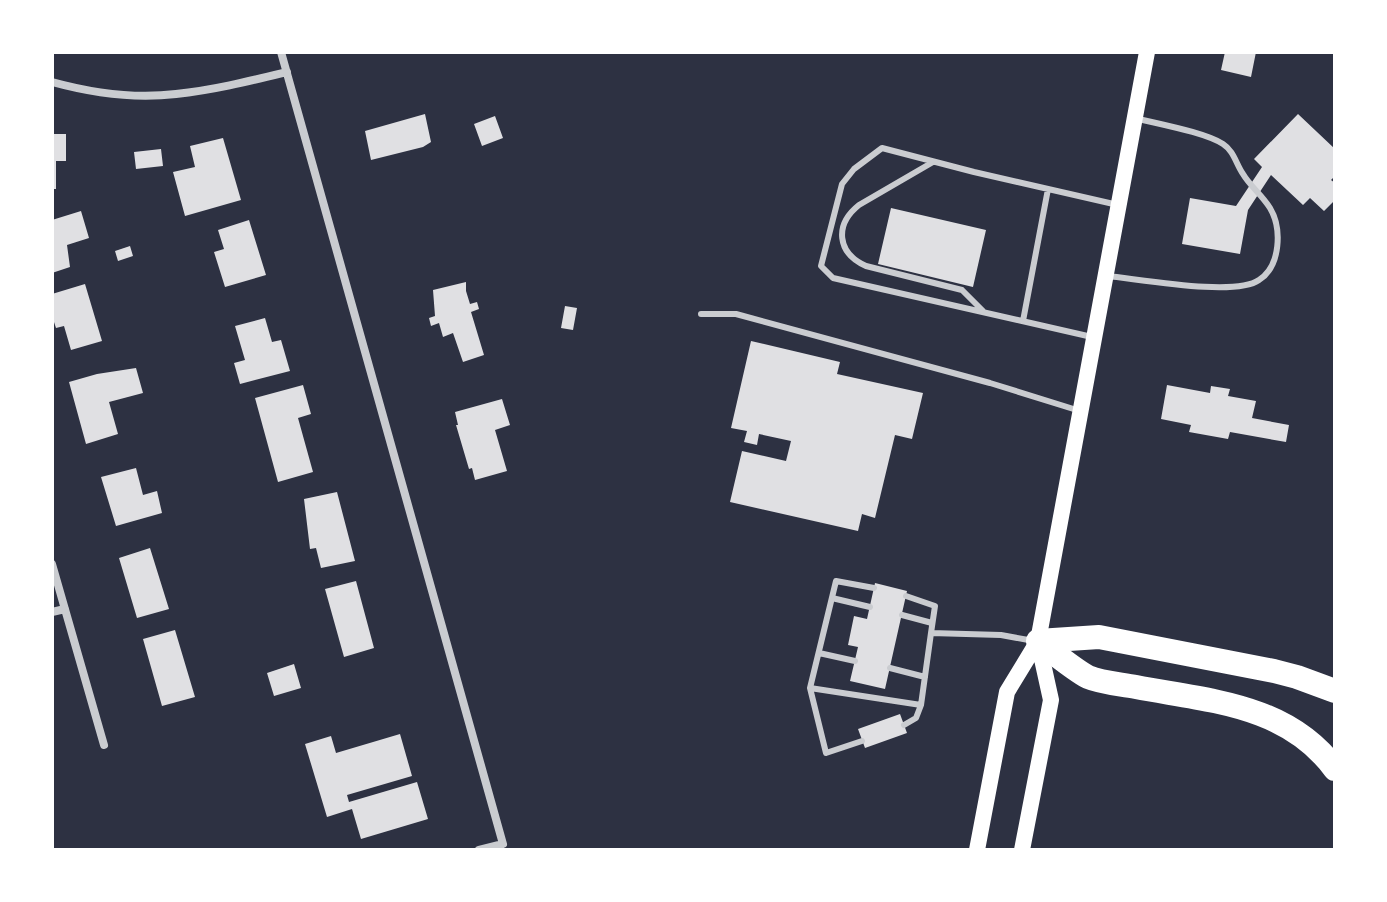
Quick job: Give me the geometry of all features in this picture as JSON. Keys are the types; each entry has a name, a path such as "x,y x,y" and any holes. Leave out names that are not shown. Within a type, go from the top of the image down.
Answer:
{"highway":[{"path":"1038,641 1099,637 1274,671 1335,691"},
{"path":"1038,641 1089,677 1241,707 1276,719 1318,749 1335,769"}],"main road":[{"path":"977,850 1007,692 1038,641 1147,52"},
{"path":"1022,850 1051,700 1038,641"}],"street":[{"path":"281,52 503,844 479,850"},
{"path":"52,82 99,93 173,95 222,88 287,72"},
{"path":"52,564 104,745"},
{"path":"52,612 65,609"}],"lane":[{"path":"1105,276 1216,288 1239,287 1259,281 1273,264 1277,245 1277,225 1270,208 1243,175 1235,157 1225,145 1209,137 1135,118"},
{"path":"1094,338 833,278 821,266 842,184 854,169 882,148 1118,205"},
{"path":"933,162 850,212 844,222 842,239 846,253 866,266 962,290 984,312"},
{"path":"1023,321 1048,189"},
{"path":"701,314 736,314 990,383 1080,411"},
{"path":"862,741 826,753 810,688 836,581 874,588"},
{"path":"904,725 916,718 921,705 935,606 906,596"},
{"path":"832,598 870,607"},
{"path":"902,615 932,623"},
{"path":"931,633 1001,635 1038,641"},
{"path":"819,653 855,661"},
{"path":"890,668 925,677"},
{"path":"810,688 921,705"}],"building":[{"path":"1225,52 1256,52 1251,77 1221,70"},
{"path":"425,114 431,142 423,147 371,160 365,131"},
{"path":"1298,114 1335,149 1335,176 1331,180 1335,183 1335,200 1324,211 1310,198 1303,205 1271,175 1248,210 1240,254 1182,244 1190,198 1236,206 1262,167 1254,159"},
{"path":"495,116 503,138 482,146 474,124"},
{"path":"52,134 66,134 66,161 56,161 56,189 52,189"},
{"path":"223,138 241,200 185,216 173,172 195,167 190,146"},
{"path":"161,149 163,166 136,169 134,152"},
{"path":"891,208 986,230 973,287 878,264"},
{"path":"81,211 89,238 67,245 70,267 52,273 52,220"},
{"path":"249,220 266,275 225,287 214,252 224,249 218,230"},
{"path":"130,246 133,256 118,261 115,251"},
{"path":"466,282 470,304 477,302 479,309 471,312 484,355 463,362 453,333 443,337 439,323 431,326 429,318 435,316 433,290"},
{"path":"85,284 102,341 71,350 64,326 56,328 52,316 52,294"},
{"path":"565,306 577,308 573,330 561,328"},
{"path":"265,318 272,342 281,340 290,371 240,384 234,363 245,360 235,326"},
{"path":"751,341 840,362 837,374 923,393 912,439 895,435 875,518 862,514 858,531 730,502 742,451 786,461 791,441 759,434 757,445 744,442 747,431 731,428"},
{"path":"136,368 143,393 109,402 118,434 86,444 69,382"},
{"path":"303,385 311,414 298,418 313,472 278,482 255,398"},
{"path":"1167,385 1210,393 1211,386 1230,389 1228,396 1256,401 1252,418 1289,425 1286,442 1230,432 1228,439 1189,432 1191,425 1161,419"},
{"path":"502,399 510,425 495,430 507,471 475,480 456,425 455,412"},
{"path":"136,468 143,495 157,491 162,513 116,526 101,477"},
{"path":"337,492 355,561 321,568 316,548 310,549 304,499"},
{"path":"150,548 169,609 137,618 119,558"},
{"path":"356,581 374,648 344,657 325,589"},
{"path":"875,583 907,591 885,689 850,681 858,647 848,645 854,616 867,619"},
{"path":"175,630 195,697 162,706 143,639"},
{"path":"294,664 301,688 274,696 267,673"},
{"path":"900,714 907,733 865,748 858,729"},
{"path":"400,734 412,776 347,795 349,802 417,782 428,819 361,839 352,809 327,817 305,744 331,736 336,753"}]}
